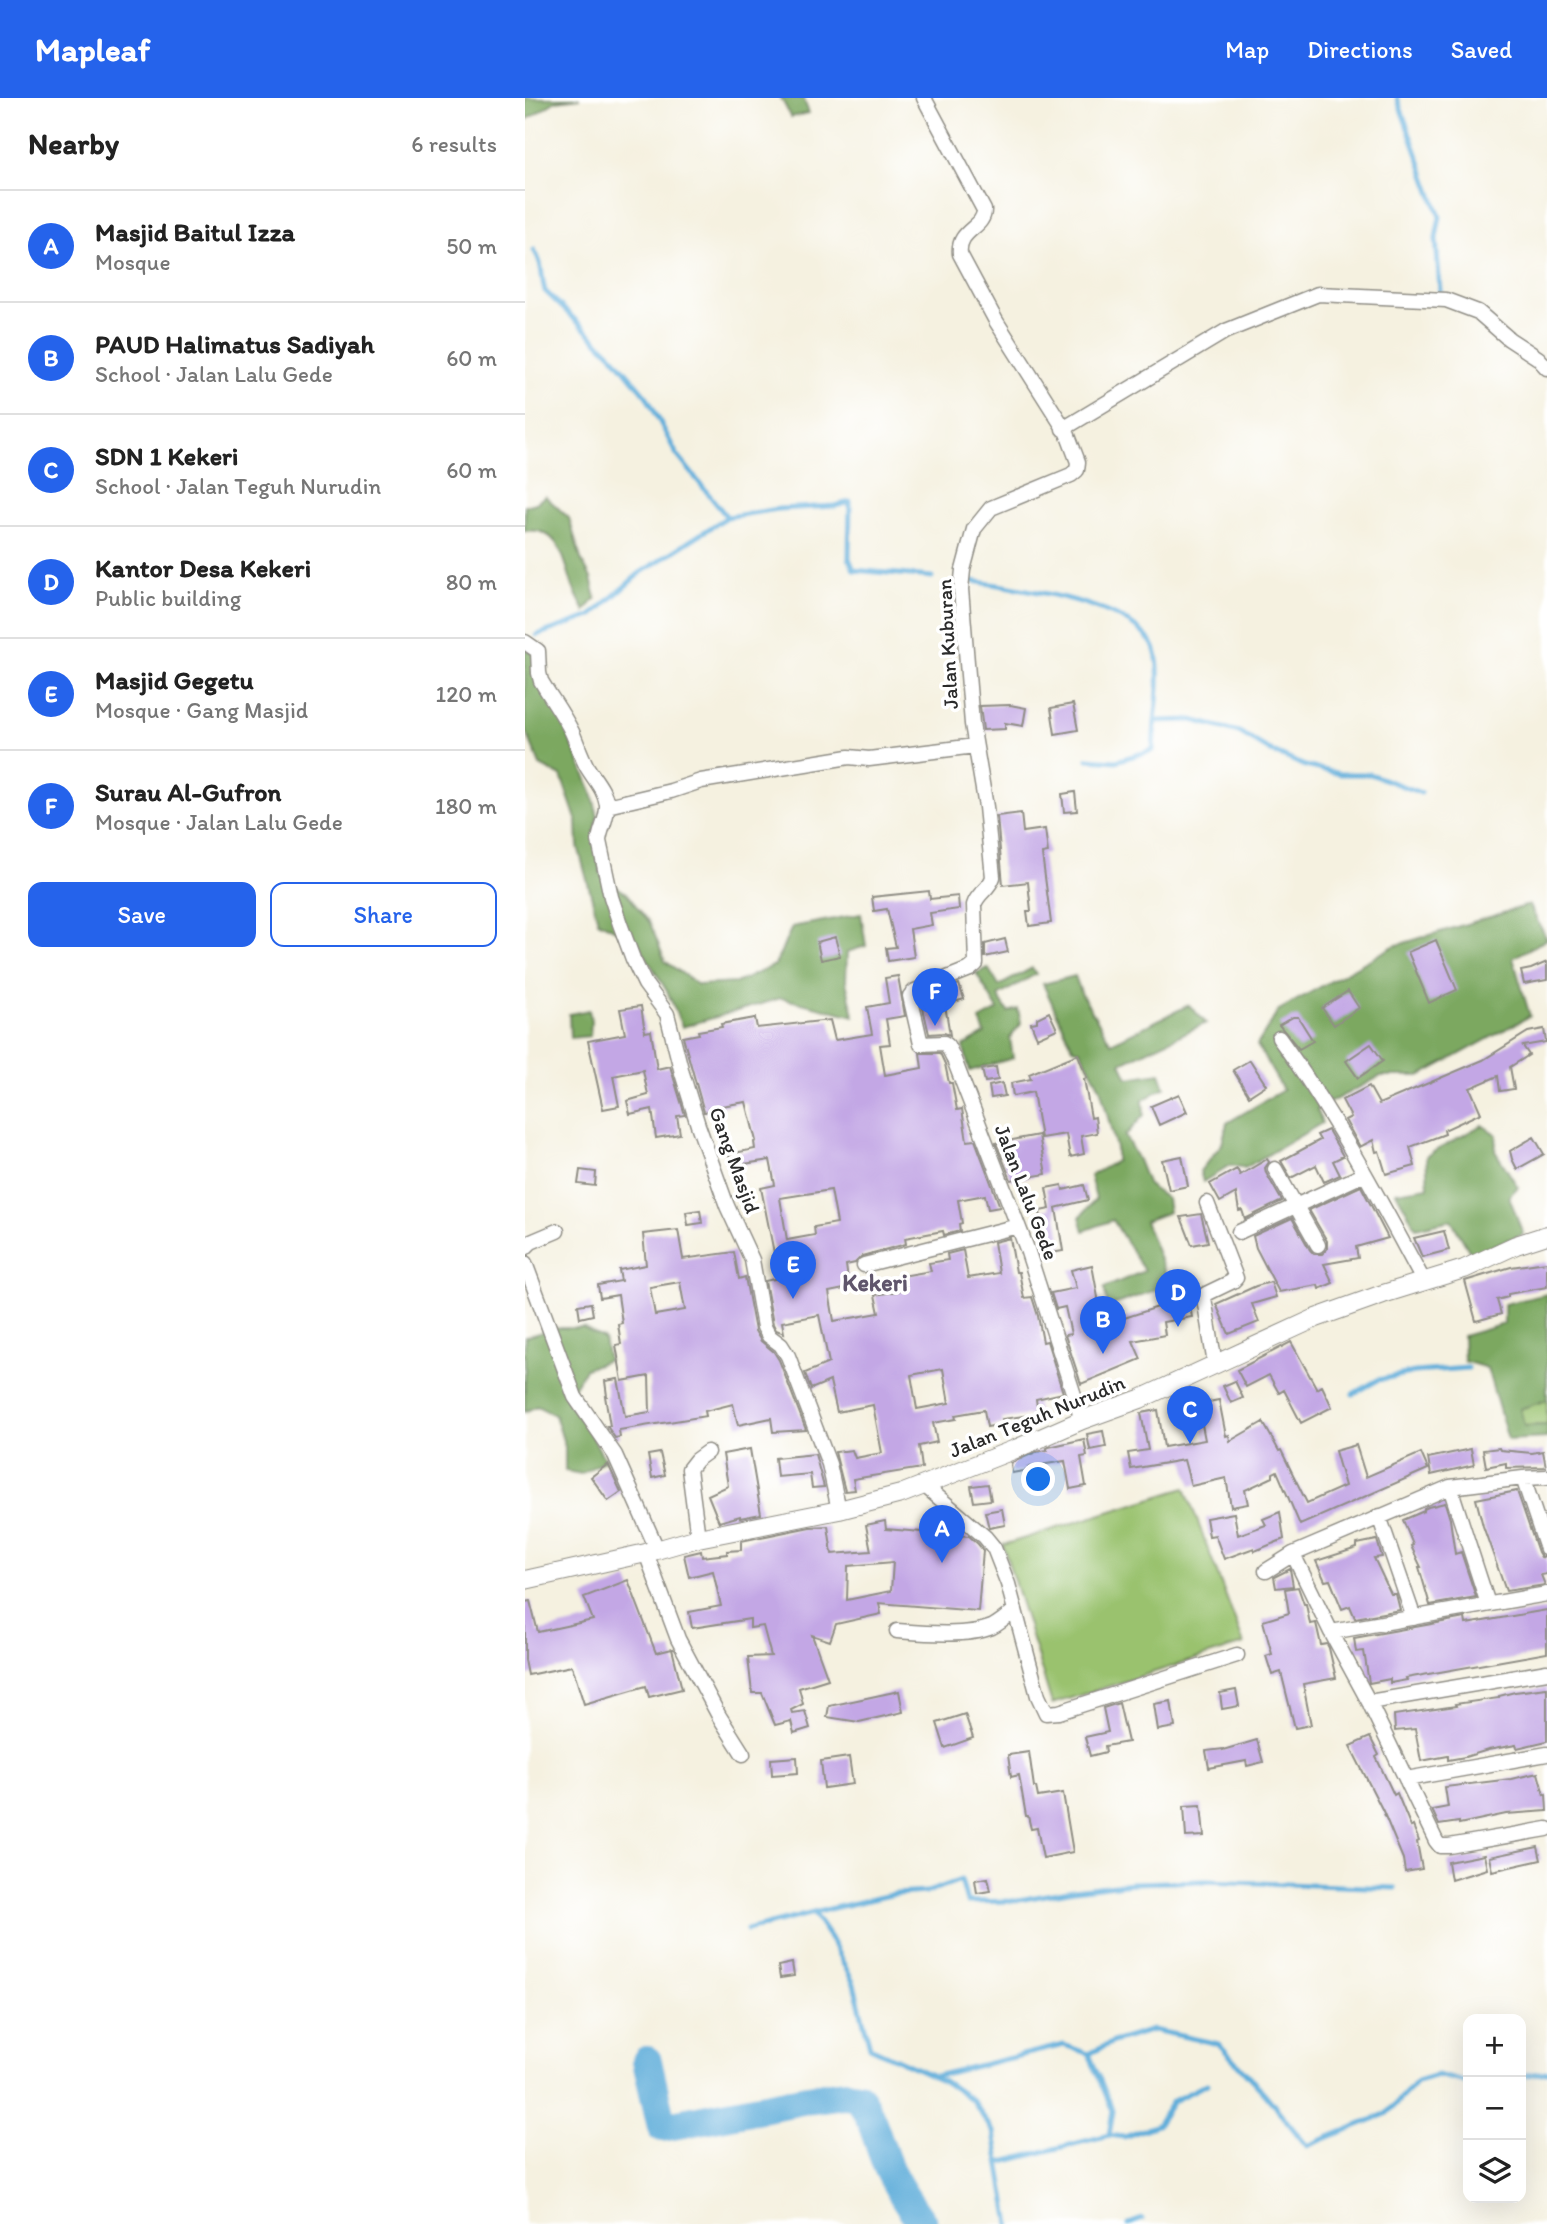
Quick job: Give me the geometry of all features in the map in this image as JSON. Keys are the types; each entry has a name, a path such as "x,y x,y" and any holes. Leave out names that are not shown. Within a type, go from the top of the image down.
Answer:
{"street":[{"name":"Jalan Kuburan","path":"911,1006 911,994 970,969 977,961 974,905 979,895 990,886 993,874 986,807 975,746 961,589 970,537 979,521 999,504 1077,470 1077,458 1063,429 996,321 960,254 963,238 983,218 984,210 924,98"},
{"path":"1063,429 1226,331 1318,294 1446,300 1478,312 1547,368"},
{"path":"525,642 538,651 538,673 541,681 571,730 587,767 600,785 607,807 721,777 849,757 876,758 975,746"},
{"name":"Gang Masjid","path":"607,807 606,821 599,841 611,897 633,959 645,984 667,1014 698,1125 727,1206 752,1260 764,1327 788,1356 829,1464 839,1510"},
{"name":"Jalan Lalu Gede","path":"911,1006 921,1044 944,1043 953,1057 1039,1285 1082,1420"},
{"path":"1279,1038 1313,1087 1365,1174 1424,1283"},
{"path":"1275,1169 1318,1245"},
{"path":"1239,1232 1365,1174"},
{"path":"1207,1203 1236,1278 1206,1294 1204,1298 1215,1364"},
{"path":"864,1265 1018,1226"},
{"path":"525,1248 531,1242 557,1231"},
{"name":"Jalan Teguh Nurudin","path":"525,1580 698,1538 839,1510 901,1494 1140,1399 1349,1305 1464,1269 1516,1245 1547,1235"},
{"path":"525,1263 575,1397 615,1455 652,1551 678,1639 719,1716 743,1754"},
{"path":"698,1538 689,1469 695,1460 707,1452"},
{"path":"1266,1571 1293,1554 1450,1487 1547,1477"},
{"path":"1523,1478 1547,1549"},
{"path":"924,1485 985,1537 994,1548 1008,1584 1038,1696 1046,1713 1059,1712 1237,1655"},
{"path":"1450,1487 1488,1604"},
{"path":"1379,1516 1414,1618"},
{"path":"1293,1554 1440,1846 1547,1829"},
{"path":"1331,1632 1547,1594"},
{"path":"897,1631 962,1633 992,1627 1015,1611"},
{"path":"1369,1702 1547,1672"},
{"path":"1406,1779 1547,1754"}],"green space":[{"path":"525,98 580,98 556,101 525,121"},
{"path":"781,98 803,98 809,113 791,117"},
{"path":"545,496 569,518 581,559 591,578 596,598 585,611 558,545 545,533 525,531 525,506 536,503"},
{"path":"525,649 533,653 591,789 598,816 594,834 601,876 626,893 650,923 665,961 698,985 736,983 775,965 792,927 861,914 866,946 847,952 846,982 854,1016 781,998 682,1027 668,993 636,940 598,921 578,846 577,822 561,776 540,765 525,728"},
{"path":"1529,905 1547,939 1513,958 1530,1016 1420,1076 1381,1076 1317,1109 1322,1123 1245,1168 1230,1165 1203,1182 1200,1171 1222,1144 1227,1123 1283,1090 1257,1045 1279,1010 1394,946"},
{"path":"988,968 999,986 1032,968 1036,974 998,996 1008,1012 1018,1009 1021,1024 1010,1038 1013,1058 970,1071 963,1046 985,1034 980,1020 998,1010 976,973"},
{"path":"1075,976 1082,995 1111,1043 1189,1005 1206,1023 1121,1063 1128,1078 1160,1073 1165,1087 1143,1100 1144,1115 1125,1136 1148,1185 1167,1199 1169,1212 1145,1221 1170,1285 1108,1307 1104,1288 1144,1271 1113,1220 1084,1231 1080,1217 1096,1199 1090,1176 1116,1161 1116,1148 1100,1087 1080,1050 1073,1048 1043,984"},
{"path":"589,1010 590,1036 570,1038 569,1014"},
{"path":"1482,1125 1497,1135 1495,1151 1518,1187 1509,1196 1523,1234 1471,1254 1451,1220 1416,1228 1396,1192 1428,1187 1426,1156"},
{"path":"1547,1294 1547,1400 1520,1409 1524,1426 1547,1425 1547,1438 1508,1440 1487,1368 1464,1361 1463,1336 1504,1324 1504,1304"},
{"path":"557,1328 583,1328 604,1339 608,1360 585,1369 566,1400 590,1433 605,1460 581,1474 565,1471 565,1447 555,1415 537,1406 525,1412 525,1337"},
{"path":"1547,1400 1547,1425 1524,1426 1520,1408"},
{"path":"1185,1488 1244,1644 1052,1704 1003,1545"}],"building":[{"path":"1073,704 1078,730 1055,734 1051,708"},
{"path":"1010,705 1026,708 1023,726 1005,723 1005,729 983,730 980,706"},
{"path":"1075,792 1077,811 1064,812 1062,794"},
{"path":"1021,813 1023,832 1045,829 1048,853 1042,854 1051,923 1029,926 1027,911 1031,911 1028,882 1003,885 997,816"},
{"path":"929,891 930,899 958,896 959,909 930,913 932,925 910,929 914,957 888,961 886,948 896,947 887,909 874,911 872,897"},
{"path":"835,937 840,956 821,960 817,942"},
{"path":"1005,939 1008,952 985,957 985,944"},
{"path":"1436,940 1457,990 1429,1003 1408,952"},
{"path":"1547,962 1547,980 1524,984 1521,971"},
{"path":"898,976 905,1016 886,1019 890,1044 880,1045 885,1075 922,1068 920,1053 940,1053 949,1083 952,1083 957,1110 962,1109 967,1141 975,1140 1000,1207 988,1209 985,1195 958,1200 962,1223 959,1224 960,1231 944,1235 943,1231 905,1238 906,1244 862,1256 855,1263 846,1265 849,1288 829,1292 834,1321 879,1313 875,1295 899,1291 896,1277 931,1271 929,1263 948,1260 947,1254 963,1250 968,1278 999,1273 994,1242 1010,1238 1024,1298 1032,1297 1043,1342 1047,1341 1063,1393 1036,1399 1038,1414 1002,1419 1003,1424 987,1427 984,1410 955,1415 956,1419 933,1423 937,1442 919,1446 922,1468 853,1479 855,1490 845,1491 835,1452 852,1450 855,1458 882,1453 873,1405 837,1412 830,1381 811,1389 805,1373 829,1363 819,1315 782,1322 784,1333 776,1330 765,1281 779,1278 761,1188 775,1185 770,1160 731,1166 729,1154 755,1149 756,1141 746,1102 709,1108 710,1111 704,1112 683,1037 722,1027 721,1024 755,1018 757,1028 830,1020 835,1040 872,1034 867,1007 889,1003 885,978","holes":["831,1190 837,1223 814,1227 815,1235 787,1240 780,1198","943,1369 949,1403 917,1409 911,1375"]},
{"path":"959,984 964,999 945,1005 950,1035 929,1034 921,999"},
{"path":"1348,991 1359,1008 1334,1025 1322,1008"},
{"path":"641,1006 645,1032 651,1031 657,1069 670,1066 685,1115 677,1116 680,1134 656,1138 652,1109 630,1114 627,1101 648,1095 643,1070 613,1076 619,1106 603,1109 588,1041 625,1034 620,1009"},
{"path":"1049,1012 1057,1029 1037,1038 1031,1023 1037,1022 1037,1018"},
{"path":"1298,1017 1313,1041 1299,1049 1279,1025"},
{"path":"1544,1029 1546,1042 1523,1046 1529,1055 1510,1067 1514,1089 1500,1091 1498,1076 1470,1088 1481,1113 1444,1130 1445,1134 1410,1147 1415,1166 1386,1174 1373,1140 1360,1147 1345,1120 1351,1117 1342,1100 1369,1086 1379,1104 1483,1060 1528,1032"},
{"path":"1371,1044 1383,1061 1358,1078 1346,1061"},
{"path":"1078,1054 1087,1078 1084,1079 1091,1118 1095,1117 1097,1133 1081,1136 1084,1154 1070,1157 1066,1134 1041,1138 1033,1092 1013,1096 1011,1083 1031,1079 1029,1074"},
{"path":"1250,1060 1266,1085 1249,1096 1233,1070"},
{"path":"996,1067 998,1080 985,1082 982,1069"},
{"path":"1002,1083 1005,1096 991,1098 989,1086"},
{"path":"1179,1094 1187,1112 1159,1125 1151,1106"},
{"path":"1328,1130 1343,1156 1333,1161 1340,1175 1324,1182 1316,1165 1291,1178 1281,1161 1320,1140 1317,1135"},
{"path":"1039,1135 1046,1174 1011,1180 996,1143"},
{"path":"1534,1137 1544,1154 1517,1169 1510,1151"},
{"path":"1182,1156 1188,1186 1169,1190 1162,1160"},
{"path":"1267,1159 1269,1162 1265,1168 1266,1173 1282,1201 1245,1219 1242,1210 1239,1211 1236,1193 1220,1202 1210,1184 1237,1169 1240,1175"},
{"path":"580,1170 596,1172 595,1186 578,1184"},
{"path":"1062,1185 1063,1190 1084,1185 1088,1200 1055,1208 1063,1251 1045,1254 1040,1211 1050,1209 1046,1188"},
{"path":"1361,1186 1388,1238 1356,1247 1358,1258 1324,1264 1333,1283 1319,1289 1318,1285 1279,1292 1256,1248 1253,1236 1292,1218 1310,1250 1314,1254 1322,1254 1327,1249 1327,1241 1309,1210"},
{"path":"700,1210 702,1223 688,1225 686,1212"},
{"path":"1201,1214 1208,1242 1192,1245 1181,1217"},
{"path":"678,1230 683,1259 734,1252 739,1279 745,1277 755,1331 779,1360 806,1430 773,1432 771,1418 738,1425 733,1404 705,1411 706,1416 619,1430 620,1437 615,1438 607,1426 610,1426 605,1381 618,1379 625,1416 650,1412 649,1376 622,1381 616,1345 621,1344 618,1324 622,1323 618,1295 600,1298 598,1285 621,1281 619,1270 646,1265 643,1234","holes":["680,1282 685,1310 655,1315 650,1287"]},
{"path":"1444,1231 1449,1250 1422,1257 1414,1238"},
{"path":"1547,1262 1547,1287 1508,1294 1508,1297 1497,1300 1501,1314 1476,1321 1465,1281 1511,1267"},
{"path":"1092,1265 1103,1325 1161,1306 1189,1301 1192,1317 1163,1322 1165,1335 1133,1341 1141,1359 1081,1384 1065,1335 1071,1334 1065,1307 1056,1309 1051,1293 1076,1288 1071,1270"},
{"path":"1271,1282 1276,1297 1252,1304 1259,1322 1229,1334 1216,1304"},
{"path":"591,1303 593,1315 580,1318 578,1305"},
{"path":"1291,1342 1317,1389 1322,1386 1332,1407 1301,1423 1284,1390 1279,1393 1269,1375 1246,1387 1237,1370"},
{"path":"1235,1381 1243,1398 1231,1403 1223,1386"},
{"path":"1219,1400 1226,1436 1229,1435 1230,1441 1263,1422 1279,1451 1281,1450 1307,1503 1345,1486 1335,1451 1356,1445 1366,1477 1421,1453 1428,1469 1300,1525 1277,1471 1273,1473 1273,1477 1245,1490 1248,1504 1231,1507 1226,1478 1191,1486 1184,1460 1131,1469 1128,1453 1148,1450 1141,1413 1158,1410 1164,1447 1205,1440 1198,1404"},
{"path":"1103,1431 1106,1447 1090,1450 1087,1434"},
{"path":"1084,1439 1087,1456 1081,1457 1086,1486 1070,1489 1065,1461 1028,1467 1029,1470 1012,1473 1011,1463 1049,1447"},
{"path":"1499,1448 1532,1453 1543,1451 1546,1467 1506,1468 1506,1463 1486,1467 1483,1450"},
{"path":"750,1449 761,1514 719,1522 708,1495 728,1486 723,1454"},
{"path":"1471,1449 1474,1465 1431,1475 1428,1458"},
{"path":"660,1453 665,1475 652,1478 648,1455"},
{"path":"815,1454 824,1487 812,1488 810,1474 777,1477 775,1458"},
{"path":"608,1464 621,1492 608,1501 591,1477"},
{"path":"988,1484 991,1500 974,1502 971,1486"},
{"path":"1517,1491 1538,1552 1541,1557 1547,1558 1547,1574 1541,1575 1545,1585 1506,1591 1476,1499"},
{"path":"1445,1503 1455,1554 1461,1552 1476,1597 1430,1605 1421,1567 1403,1520 1428,1507"},
{"path":"1002,1509 1005,1525 989,1528 985,1512"},
{"path":"1280,1512 1284,1539 1255,1551 1254,1548 1224,1559 1215,1535 1209,1536 1206,1518 1234,1513 1238,1535 1266,1525 1263,1519"},
{"path":"885,1521 886,1529 969,1536 983,1550 978,1611 879,1603 881,1614 836,1624 830,1641 812,1635 828,1679 799,1688 803,1704 791,1710 792,1713 805,1711 810,1728 794,1733 791,1721 775,1725 762,1693 752,1693 748,1657 771,1656 763,1626 750,1628 750,1619 692,1628 689,1612 721,1606 713,1571 689,1577 684,1555 701,1551 702,1557 727,1554 727,1551 741,1550 741,1541 828,1526 832,1554 871,1551 866,1525","holes":["893,1562 891,1591 847,1600 848,1566"]},
{"path":"1377,1540 1382,1557 1374,1558 1391,1594 1396,1594 1400,1610 1355,1618 1350,1606 1342,1609 1330,1580 1325,1581 1316,1561 1357,1548 1357,1544"},
{"path":"1290,1569 1293,1586 1276,1588 1274,1577"},
{"path":"628,1580 656,1653 672,1649 682,1689 649,1697 646,1686 584,1704 572,1666 528,1675 525,1660 525,1602 530,1601 538,1632 593,1620 584,1597"},
{"path":"1298,1587 1306,1604 1310,1624 1316,1623 1321,1645 1327,1644 1329,1648 1336,1678 1303,1684 1311,1725 1295,1728 1281,1672 1272,1675 1266,1656 1272,1654 1263,1621 1289,1613 1285,1589"},
{"path":"1547,1610 1547,1653 1390,1683 1390,1679 1369,1683 1364,1651 1356,1652 1354,1638 1465,1618 1466,1624"},
{"path":"1547,1688 1547,1741 1517,1748 1516,1745 1488,1750 1448,1760 1448,1756 1421,1761 1415,1729 1395,1731 1394,1715"},
{"path":"1236,1690 1239,1706 1222,1709 1220,1693"},
{"path":"899,1691 903,1712 859,1722 827,1717 829,1706"},
{"path":"1171,1701 1175,1727 1158,1730 1154,1704"},
{"path":"1119,1703 1128,1742 1105,1746 1106,1752 1090,1756 1085,1737 1108,1732 1103,1708"},
{"path":"965,1714 973,1738 945,1748 937,1723"},
{"path":"1370,1737 1379,1755 1376,1757 1394,1795 1397,1793 1419,1841 1422,1869 1405,1872 1403,1859 1383,1811 1350,1746"},
{"path":"1257,1740 1263,1762 1247,1766 1246,1761 1209,1768 1206,1751 1223,1750"},
{"path":"1029,1752 1038,1797 1063,1793 1073,1852 1043,1858 1037,1828 1031,1829 1026,1816 1019,1775 1011,1777 1008,1755"},
{"path":"797,1757 798,1773 772,1775 771,1759"},
{"path":"849,1757 853,1784 824,1788 821,1761"},
{"path":"1538,1773 1544,1795 1546,1794 1547,1811 1506,1814 1459,1824 1439,1825 1432,1810 1448,1807 1445,1787"},
{"path":"1201,1805 1204,1836 1186,1837 1184,1806"},
{"path":"1538,1847 1541,1860 1492,1871 1489,1857"},
{"path":"1484,1855 1487,1869 1451,1880 1448,1862"},
{"path":"988,1878 991,1891 977,1893 975,1880"},
{"path":"792,1963 794,1976 780,1978 778,1966"}],"waterway":[{"path":"1397,98 1440,217 1436,238 1440,291"},
{"path":"534,250 541,265 545,291 614,357 647,397 677,455 727,517"},
{"path":"537,635 591,616 640,573 727,517 778,509 835,506 850,502 849,558 854,570 932,577"},
{"path":"972,581 1068,599 1117,616 1137,628 1151,642 1157,658 1155,721"},
{"path":"1088,759 1116,761 1153,750 1155,721 1192,720 1239,732 1273,752 1305,766 1341,774 1370,774 1421,793"},
{"path":"1353,1394 1378,1380 1415,1372 1468,1368"},
{"path":"747,1930 895,1894 927,1892 961,1880 967,1902 1013,1901 1132,1883 1206,1881 1395,1888"},
{"path":"813,1913 830,1938 854,1984 870,2047 944,2081 972,2100 994,2133 1010,2224"},
{"path":"1089,2054 1113,2042 1153,2030 1219,2044 1265,2094 1307,2146 1386,2114 1417,2081 1437,2075 1463,2082"},
{"path":"935,2076 1064,2045 1089,2054 1113,2111 1109,2135"},
{"path":"647,2061 662,2127 807,2099 845,2094 858,2096 892,2174 923,2224"},
{"path":"1526,2075 1547,2072"},
{"path":"999,2163 1109,2135 1124,2137 1157,2125 1173,2101 1207,2084"},
{"path":"1129,2224 1142,2219"}],"place":[{"name":"Surau Al-Gufron","path":"935,1026"},
{"name":"Masjid Gegetu","path":"793,1299"},
{"name":"Kantor Desa Kekeri","path":"1178,1327"},
{"name":"PAUD Halimatus Sadiyah","path":"1103,1354"},
{"name":"SDN 1 Kekeri","path":"1190,1444"},
{"name":"Masjid Baitul Izza","path":"942,1563"}],"district":[{"name":"Kekeri","path":"875,1282"}]}
